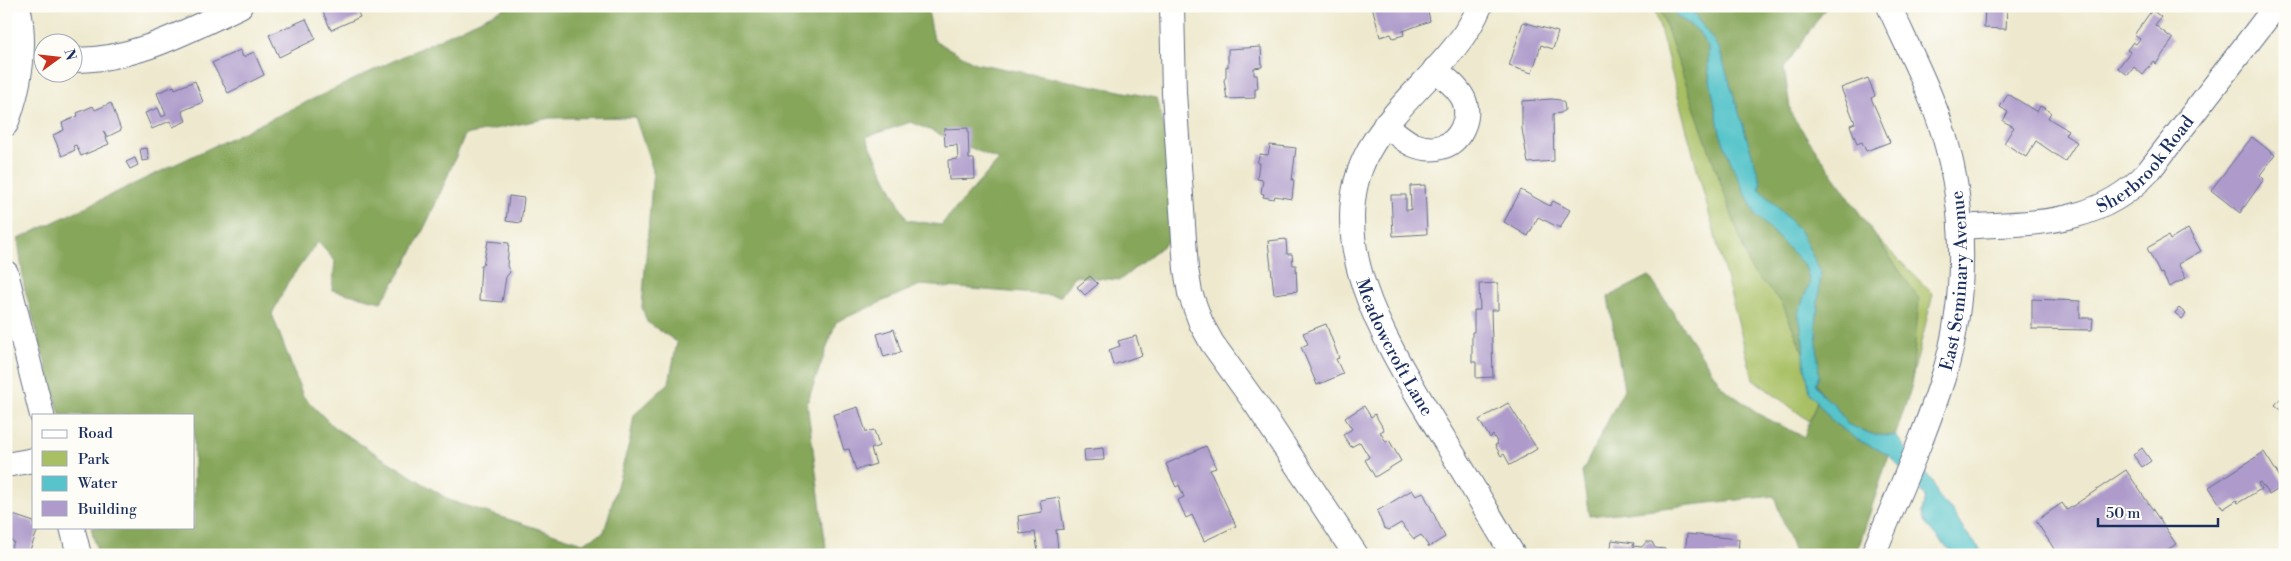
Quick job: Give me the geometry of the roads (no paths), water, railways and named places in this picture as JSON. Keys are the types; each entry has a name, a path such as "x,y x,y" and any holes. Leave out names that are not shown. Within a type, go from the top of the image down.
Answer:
{"street":[{"path":"6,124 17,89 32,60 22,34 18,6"},
{"path":"82,60 104,59 128,54 172,38 240,6"},
{"path":"1172,6 1174,93 1186,269 1190,292 1201,323 1212,343 1258,407 1356,555"},
{"name":"Meadowcroft Lane","path":"1480,6 1460,40 1385,125 1368,151 1358,177 1353,204 1354,240 1366,294 1379,324 1399,363 1513,555"},
{"name":"East Seminary Avenue","path":"1873,555 1943,378 1954,329 1960,279 1960,227 1953,174 1939,119 1889,6"},
{"name":"Sherbrook Road","path":"1960,227 2070,218 2099,208 2127,192 2148,172 2276,6"},
{"path":"1385,125 1412,144 1428,148 1442,147 1454,140 1467,118 1465,103 1459,90 1436,69"},
{"path":"6,273 42,414"},
{"path":"6,465 32,460"},
{"path":"72,528 79,555"}],"water":[{"path":"1668,6 1685,6 1691,10 1719,48 1761,183 1759,188 1800,231 1821,272 1816,326 1819,376 1815,384 1821,394 1833,403 1847,424 1874,435 1896,436 1932,481 1939,498 1951,509 1963,529 1985,555 1957,555 1944,545 1924,522 1922,513 1925,496 1889,455 1858,440 1834,423 1810,393 1803,357 1804,341 1798,313 1810,282 1805,266 1756,215 1734,170 1720,133 1708,69 1708,48 1699,32 1676,15"}]}
